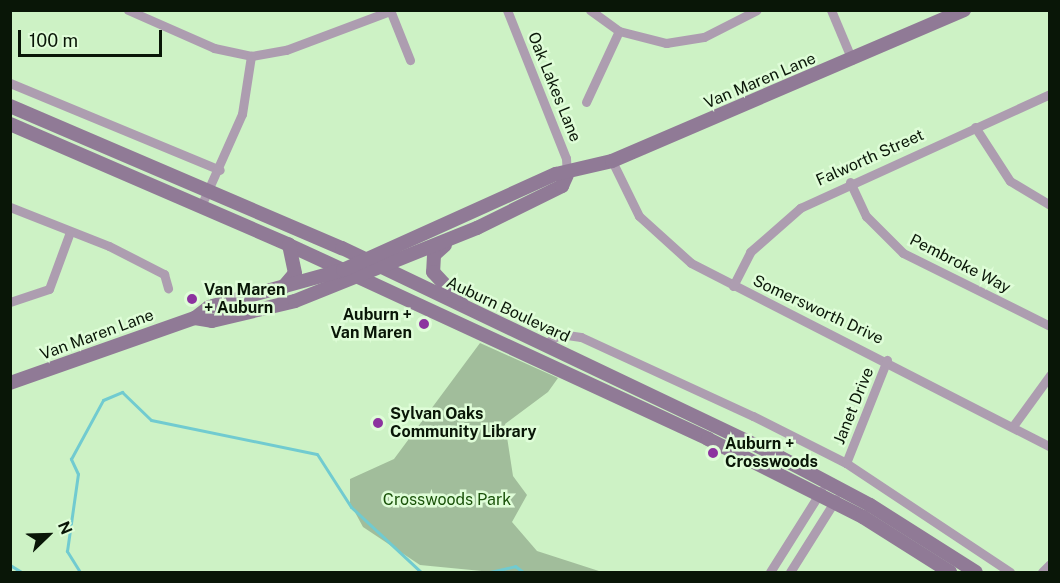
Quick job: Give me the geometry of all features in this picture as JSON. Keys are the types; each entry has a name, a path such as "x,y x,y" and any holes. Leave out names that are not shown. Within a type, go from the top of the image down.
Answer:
{"main road":[{"name":"Van Maren Lane","path":"195,318 212,321 295,301 349,273 361,260 556,174 567,175 612,161 964,10"},
{"name":"Auburn Boulevard","path":"10,106 211,191 472,311 826,481 976,573"},
{"name":"Auburn Boulevard","path":"10,124 289,245 819,494 950,573"},
{"name":"Van Maren Lane","path":"10,383 195,318 209,307 375,268 477,228 562,186 567,175"},
{"path":"477,228 478,221 507,205 510,195"},
{"path":"452,239 434,255 433,272 472,311"},
{"path":"280,291 296,273 289,245"}],"street":[{"path":"128,10 214,48 251,56 286,50 390,10 410,60"},
{"name":"Oak Lakes Lane","path":"507,10 566,158 567,175"},
{"path":"590,10 619,31 651,42 685,41 757,10"},
{"path":"831,10 852,60"},
{"path":"586,102 619,31"},
{"path":"201,206 211,191 242,114 251,56"},
{"path":"10,83 220,170"},
{"name":"Falworth Street","path":"733,286 737,269 774,228 850,182 1050,94"},
{"path":"975,127 1010,181 1050,205"},
{"name":"Somersworth Drive","path":"612,161 639,216 657,237 733,286 887,360 1050,447"},
{"name":"Pembroke Way","path":"850,182 867,216 903,253 1050,326"},
{"path":"10,207 164,274 168,288"},
{"path":"10,302 49,289 70,232"},
{"path":"544,345 560,334 581,337 846,463 1010,573"},
{"name":"Janet Drive","path":"846,463 887,360"},
{"path":"1013,426 1050,375"},
{"path":"770,573 826,481"},
{"path":"790,573 842,489"},
{"path":"1042,573 1050,564"}],"green space":[{"name":"Crosswoods Park","path":"480,343 558,378 548,392 505,424 513,476 527,495 512,522 537,551 602,572 492,572 420,565 363,527 350,503 350,479 394,459"}],"waterway":[{"path":"80,572 67,551 78,474 71,459 103,400 122,392 151,420 317,454 351,507 421,572"},
{"path":"10,565 21,572"},
{"path":"490,572 515,566 523,572"}],"place":[{"name":"Van Maren + Auburn","path":"192,299"},
{"name":"Auburn + Van Maren","path":"424,324"},
{"name":"Sylvan Oaks Community Library","path":"378,423"},
{"name":"Auburn + Crosswoods","path":"713,453"}]}
